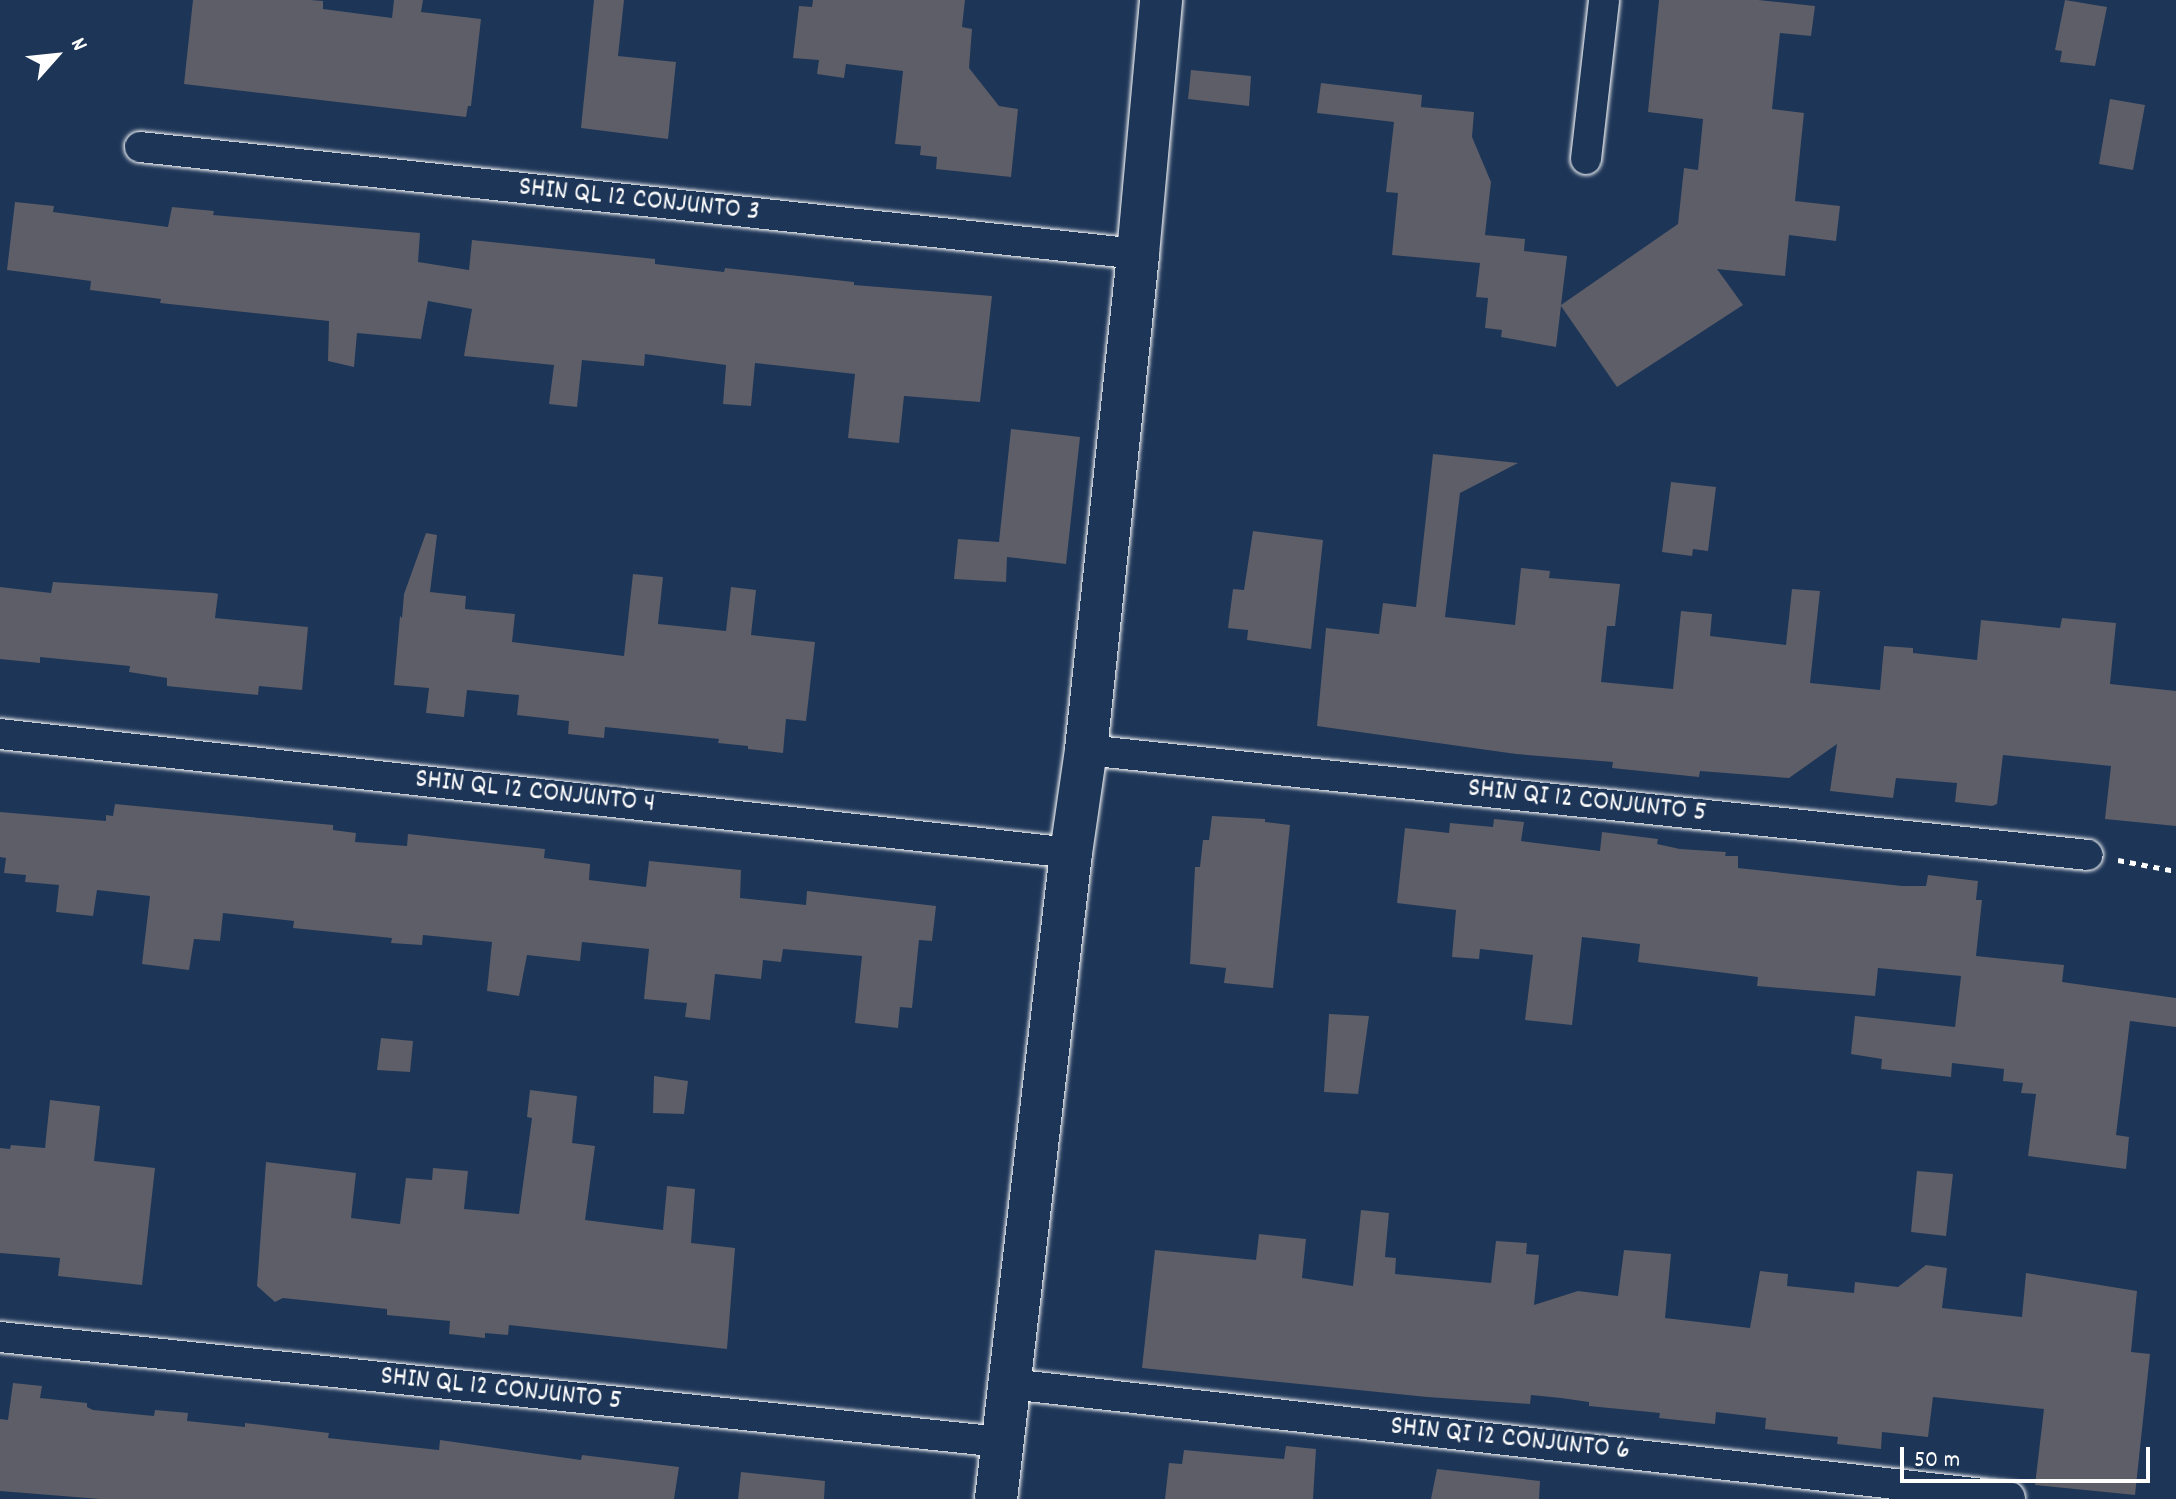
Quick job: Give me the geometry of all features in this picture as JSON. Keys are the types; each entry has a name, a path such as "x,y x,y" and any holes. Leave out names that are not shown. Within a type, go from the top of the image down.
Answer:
{"street":[{"path":"996,1499 1071,853 1086,750 1161,0"},
{"path":"1586,159 1604,0"},
{"name":"SHIN QL 12 CONJUNTO 3","path":"140,147 1138,254"},
{"name":"SHIN QL 12 CONJUNTO 4","path":"0,734 1071,853"},
{"name":"SHIN QI 12 CONJUNTO 5","path":"1086,750 2088,855"},
{"name":"SHIN QL 12 CONJUNTO 5","path":"0,1337 1001,1442"},
{"name":"SHIN QI 12 CONJUNTO 6","path":"1010,1384 2010,1497"}],"path":[{"path":"2088,855 2176,871"}],"building":[{"path":"193,0 323,1 323,9 392,18 394,0 423,0 421,12 481,19 471,106 468,106 466,117 184,84"},
{"path":"594,0 624,0 618,56 676,62 668,139 581,128"},
{"path":"813,0 965,0 962,27 972,29 969,68 999,106 1018,109 1011,177 936,169 937,157 920,155 921,146 895,144 903,71 846,64 844,78 817,74 819,60 793,58 799,6 812,7"},
{"path":"1659,0 1758,0 1815,6 1811,36 1780,33 1772,109 1804,113 1795,201 1840,206 1836,241 1789,235 1785,276 1717,269 1743,305 1617,387 1561,306 1556,347 1501,337 1502,330 1485,328 1488,298 1476,297 1480,263 1392,255 1398,193 1386,192 1394,122 1317,113 1321,83 1422,95 1421,107 1474,112 1472,137 1491,182 1485,235 1525,239 1524,251 1567,256 1561,305 1678,224 1684,168 1698,170 1703,119 1648,112"},
{"path":"2065,0 2107,7 2095,66 2060,62 2062,51 2055,50"},
{"path":"1191,70 1251,76 1249,106 1188,99"},
{"path":"2110,99 2145,105 2133,170 2099,164"},
{"path":"15,202 54,206 53,212 168,227 172,207 214,211 213,215 420,233 418,262 469,270 472,240 655,259 655,264 724,272 725,268 854,282 854,285 992,296 980,402 904,396 899,443 848,438 855,374 755,363 751,406 723,404 726,365 645,354 644,366 582,360 577,407 549,404 554,365 464,356 472,309 428,301 421,339 357,333 354,367 328,361 329,321 160,303 161,299 90,290 91,281 7,270"},
{"path":"1011,429 1080,437 1066,564 1007,557 1006,582 954,579 958,539 999,542"},
{"path":"1433,454 1518,463 1460,493 1445,617 1515,625 1521,568 1550,571 1549,578 1620,584 1615,626 1607,626 1601,682 1673,689 1681,611 1712,614 1710,636 1786,645 1792,589 1820,591 1810,683 1880,690 1884,646 1913,648 1913,653 1977,660 1981,620 2060,628 2062,618 2116,623 2110,684 2176,691 2176,826 2105,819 2111,766 2003,755 1997,804 1992,806 1955,802 1957,783 1896,778 1893,798 1830,791 1837,744 1789,778 1700,771 1699,777 1612,768 1613,762 1516,754 1317,726 1326,628 1379,634 1383,603 1416,607"},
{"path":"1671,482 1716,487 1708,551 1693,549 1692,556 1662,552"},
{"path":"1253,531 1323,540 1311,649 1247,640 1248,630 1228,628 1233,589 1244,590"},
{"path":"426,533 437,535 430,592 466,596 465,609 515,614 512,642 624,656 633,574 663,577 658,624 726,631 731,587 756,590 751,635 815,642 806,721 786,719 783,753 718,743 719,739 605,727 604,738 568,734 569,721 517,715 519,695 467,690 464,717 426,713 429,688 394,685 404,594"},
{"path":"53,582 214,593 218,594 215,618 308,627 302,690 259,686 258,695 167,686 167,678 129,672 130,666 40,657 40,663 0,659 0,587 51,593"},
{"path":"115,804 333,825 333,830 356,833 355,842 407,846 408,834 545,849 544,858 590,864 589,880 646,887 649,861 741,870 740,898 806,905 807,891 936,906 932,941 919,940 912,1008 900,1007 898,1028 855,1023 862,956 783,949 781,962 763,960 761,979 715,974 710,1020 685,1017 687,1003 644,999 649,949 582,942 580,961 527,955 519,996 487,991 492,942 423,935 422,945 391,943 392,938 293,928 294,921 223,913 220,941 194,939 189,970 142,964 150,896 97,890 93,916 56,912 59,885 25,882 26,875 4,873 6,858 0,857 0,812 106,821 106,815 113,816"},
{"path":"1212,816 1265,819 1265,822 1290,825 1273,988 1224,983 1226,968 1190,964 1195,867 1200,867 1203,840 1209,840"},
{"path":"1494,819 1524,822 1521,841 1600,851 1602,832 1658,839 1657,844 1680,849 1726,852 1725,856 1738,856 1738,868 1902,886 1926,886 1928,875 1978,881 1976,900 1982,900 1976,956 2064,965 2062,982 2176,998 2176,1027 2130,1021 2116,1135 2129,1137 2126,1169 2028,1156 2036,1094 2021,1093 2023,1083 2003,1081 2004,1069 1952,1063 1951,1077 1881,1069 1882,1059 1851,1054 1855,1016 1955,1027 1961,976 1878,968 1875,996 1757,986 1758,977 1638,962 1640,944 1582,937 1572,1025 1525,1020 1533,955 1480,949 1479,959 1452,957 1456,910 1397,903 1405,828 1449,833 1450,823 1493,827"},
{"path":"1329,1014 1369,1016 1358,1094 1324,1092"},
{"path":"381,1038 413,1041 410,1072 377,1070"},
{"path":"654,1076 688,1081 684,1114 653,1113"},
{"path":"530,1090 577,1096 572,1143 595,1146 585,1220 663,1230 667,1186 695,1189 691,1243 735,1248 727,1349 509,1325 508,1335 485,1333 485,1338 449,1334 450,1321 387,1315 387,1309 283,1298 275,1302 257,1286 266,1162 356,1173 351,1218 400,1224 406,1178 432,1180 433,1168 468,1171 464,1209 519,1214 532,1118 527,1117"},
{"path":"50,1100 100,1106 94,1161 155,1168 142,1285 58,1276 60,1258 0,1253 0,1148 10,1149 11,1145 45,1148"},
{"path":"1917,1171 1953,1174 1946,1236 1911,1232"},
{"path":"1361,1210 1389,1213 1385,1257 1396,1258 1395,1274 1491,1283 1496,1241 1527,1243 1526,1254 1539,1255 1534,1305 1578,1291 1618,1296 1624,1250 1671,1254 1665,1318 1750,1328 1760,1271 1788,1274 1787,1286 1854,1293 1855,1282 1898,1287 1926,1265 1947,1268 1942,1308 2022,1317 2026,1273 2137,1291 2131,1352 2150,1354 2135,1495 2035,1485 2044,1409 1933,1397 1928,1437 1882,1432 1881,1449 1837,1444 1838,1437 1765,1429 1766,1418 1716,1412 1715,1424 1659,1418 1660,1413 1589,1406 1589,1402 1531,1395 1530,1404 1427,1397 1142,1368 1155,1250 1256,1260 1259,1234 1306,1239 1302,1278 1353,1286"},
{"path":"13,1383 42,1386 40,1398 87,1403 87,1407 93,1410 154,1416 155,1410 188,1413 187,1421 245,1427 245,1423 254,1424 329,1433 328,1438 439,1450 440,1440 581,1460 582,1455 679,1467 674,1499 100,1499 0,1491 0,1419 8,1420"},
{"path":"1286,1446 1316,1449 1313,1499 1165,1499 1169,1463 1182,1464 1184,1450 1284,1459"},
{"path":"1437,1469 1540,1481 1539,1499 1431,1499"},
{"path":"741,1472 825,1481 824,1499 738,1499"}]}
